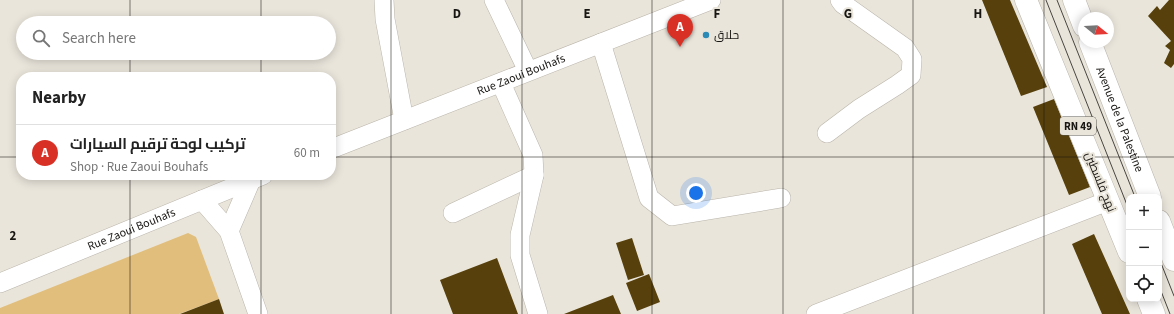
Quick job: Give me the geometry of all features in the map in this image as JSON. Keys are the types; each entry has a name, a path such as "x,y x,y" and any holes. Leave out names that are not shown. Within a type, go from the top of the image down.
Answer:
{"main road":[{"name":"نهج فلسطين","path":"1026,0 1126,245"},
{"path":"1074,0 1079,12"},
{"name":"Avenue de la Palestine","path":"1092,48 1149,194"},
{"path":"1162,229 1174,260"},
{"path":"1149,302 1154,314"}],"street":[{"path":"384,0 385,19 404,120"},
{"path":"494,0 528,71"},
{"name":"Rue Zaoui Bouhafs","path":"336,147 711,0"},
{"path":"827,133 859,109 897,86 911,75 912,59 905,48 843,4 840,0"},
{"path":"601,44 648,198 658,207 672,216 781,198"},
{"path":"501,83 533,154 534,175 520,235 520,255 538,314"},
{"path":"453,214 534,175"},
{"name":"Rue Zaoui Bouhafs","path":"0,282 250,180"},
{"path":"229,231 255,180"},
{"path":"202,200 229,231 258,314"},
{"path":"816,314 1108,201"}],"shaded area":[{"path":"188,233 196,237 219,299 179,314 0,314 0,308"}],"building":[{"path":"982,0 1010,0 1047,87 1021,96"},
{"path":"1169,0 1174,0 1174,64 1171,68 1164,63 1170,50 1165,46 1171,41 1148,16 1157,6 1160,10"},
{"path":"1054,99 1090,187 1069,195 1033,107"},
{"path":"1094,234 1130,314 1102,314 1072,244"},
{"path":"632,238 644,275 628,280 616,243"},
{"path":"497,258 518,314 453,314 440,280"},
{"path":"649,274 660,302 637,311 626,283"},
{"path":"613,295 621,314 564,314"},
{"path":"219,299 224,314 180,314"}],"tram line":[{"path":"1046,0 1126,202"},
{"path":"1057,0 1134,194"},
{"path":"1162,266 1174,296"},
{"path":"1162,294 1170,314"}],"place":[{"name":"حلاق","path":"706,35"},
{"name":"تركيب لوحة ترقيم السيارات","path":"680,47"}]}
